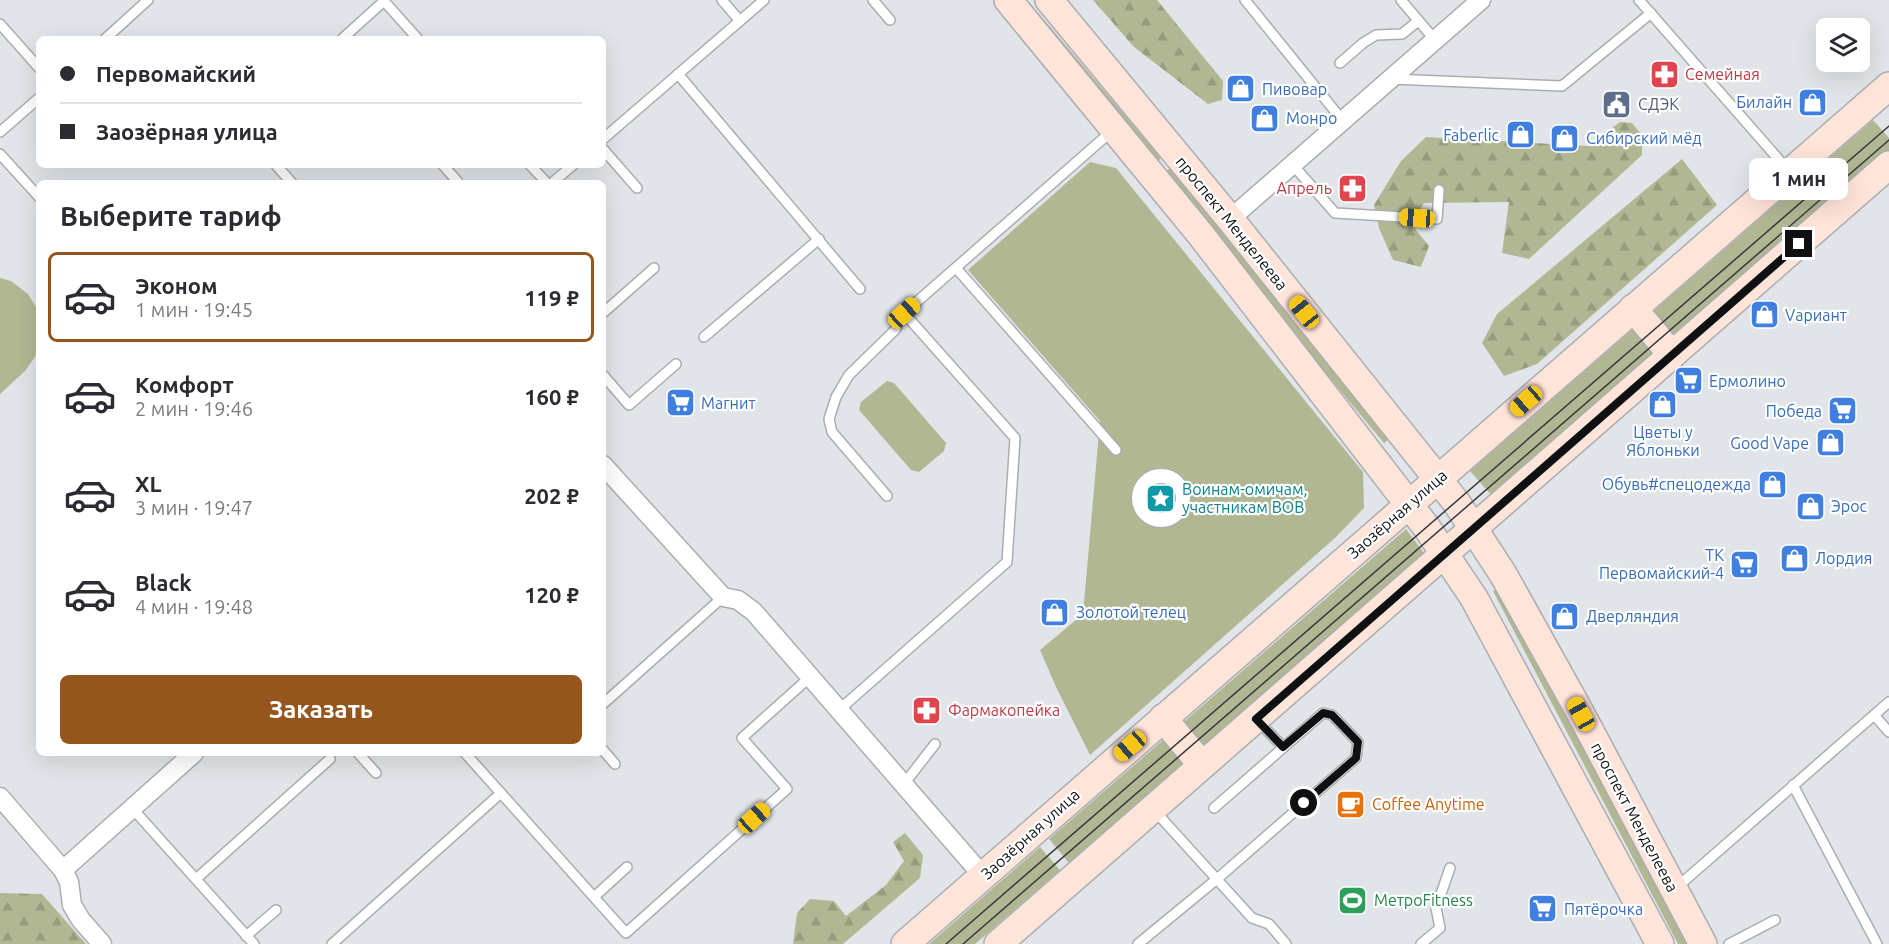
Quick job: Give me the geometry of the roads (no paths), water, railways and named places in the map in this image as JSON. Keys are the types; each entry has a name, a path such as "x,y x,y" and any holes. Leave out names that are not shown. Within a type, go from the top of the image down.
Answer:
{"main road":[{"name":"проспект Менделеева","path":"1008,0 1201,235 1445,554 1474,598 1660,944"},
{"name":"проспект Менделеева","path":"1049,0 1230,219 1474,528 1503,574 1559,674 1702,944"},
{"name":"Заозёрная улица","path":"905,944 1889,86"},
{"path":"998,944 1889,165"},
{"path":"1633,308 1672,355"},
{"path":"1163,718 1202,765"}],"street":[{"path":"1230,219 1481,0"},
{"path":"606,468 723,597 738,600 754,612 983,876"},
{"path":"63,870 191,756"},
{"path":"0,797 63,870 69,882 72,905 81,920 102,944"}],"lane":[{"path":"108,36 148,0"},
{"path":"722,0 740,21"},
{"path":"606,136 764,0"},
{"path":"873,0 890,20"},
{"path":"1245,0 1343,121"},
{"path":"1401,0 1435,40"},
{"path":"1639,0 1789,172"},
{"path":"345,36 384,1 415,36"},
{"path":"1390,80 1562,86 1650,13"},
{"path":"1340,63 1376,35 1402,34 1418,21"},
{"path":"0,24 36,65"},
{"path":"678,74 860,289"},
{"path":"0,132 36,101"},
{"path":"887,496 832,432 829,419 836,397 849,375 896,330 904,313 1114,129"},
{"path":"606,151 638,188"},
{"path":"0,154 36,194"},
{"path":"1293,165 1335,213 1437,219 1439,190"},
{"path":"279,168 289,180"},
{"path":"446,168 456,180"},
{"path":"534,168 544,180"},
{"path":"556,180 570,168"},
{"path":"704,336 819,240"},
{"path":"606,310 654,268"},
{"path":"956,268 1116,450"},
{"path":"839,710 1007,562 1015,438 904,313"},
{"path":"606,378 629,405 676,364"},
{"path":"606,701 723,597"},
{"path":"468,756 626,933 787,789 742,738 810,677"},
{"path":"1674,890 1889,702"},
{"path":"1138,944 1217,879 1356,758 1358,742 1332,715 1323,713 1214,808"},
{"path":"1874,715 1889,732"},
{"path":"1256,719 1283,747"},
{"path":"904,784 935,744"},
{"path":"606,754 615,764"},
{"path":"361,756 376,773"},
{"path":"196,879 330,759"},
{"path":"1793,786 1877,944"},
{"path":"332,944 501,793"},
{"path":"132,808 254,944"},
{"path":"1152,808 1252,918 1269,924 1286,944"},
{"path":"594,897 627,867"},
{"path":"1421,944 1440,928 1436,908 1450,868"},
{"path":"246,936 276,910"},
{"path":"1729,944 1775,920"}],"tram line":[{"path":"946,944 1889,126"},
{"path":"963,944 1889,140"}],"place":[{"name":"Семейная","path":"1664,74"},
{"name":"Пивовар","path":"1241,89"},
{"name":"Билайн","path":"1813,102"},
{"name":"СДЭК","path":"1617,104"},
{"name":"Монро","path":"1265,118"},
{"name":"Faberlic","path":"1520,135"},
{"name":"Сибирский мёд","path":"1565,138"},
{"name":"Апрель","path":"1353,188"},
{"name":"Vариант","path":"1764,315"},
{"name":"Ермолино","path":"1688,381"},
{"name":"Магнит","path":"680,403"},
{"name":"Цветы у Яблоньки","path":"1663,404"},
{"name":"Победа","path":"1843,411"},
{"name":"Good Vape","path":"1830,443"},
{"name":"Обувь#спецодежда","path":"1772,484"},
{"name":"Воинам-омичам, участникам ВОВ","path":"1161,498"},
{"name":"Эрос","path":"1810,506"},
{"name":"Лордия","path":"1794,558"},
{"name":"ТК Первомайский-4","path":"1745,564"},
{"name":"Золотой телец","path":"1055,612"},
{"name":"Дверляндия","path":"1565,616"},
{"name":"Фармакопейка","path":"927,710"},
{"name":"Coffee Anytime","path":"1351,804"},
{"name":"МетроFitness","path":"1353,900"},
{"name":"Пятёрочка","path":"1543,909"}]}
